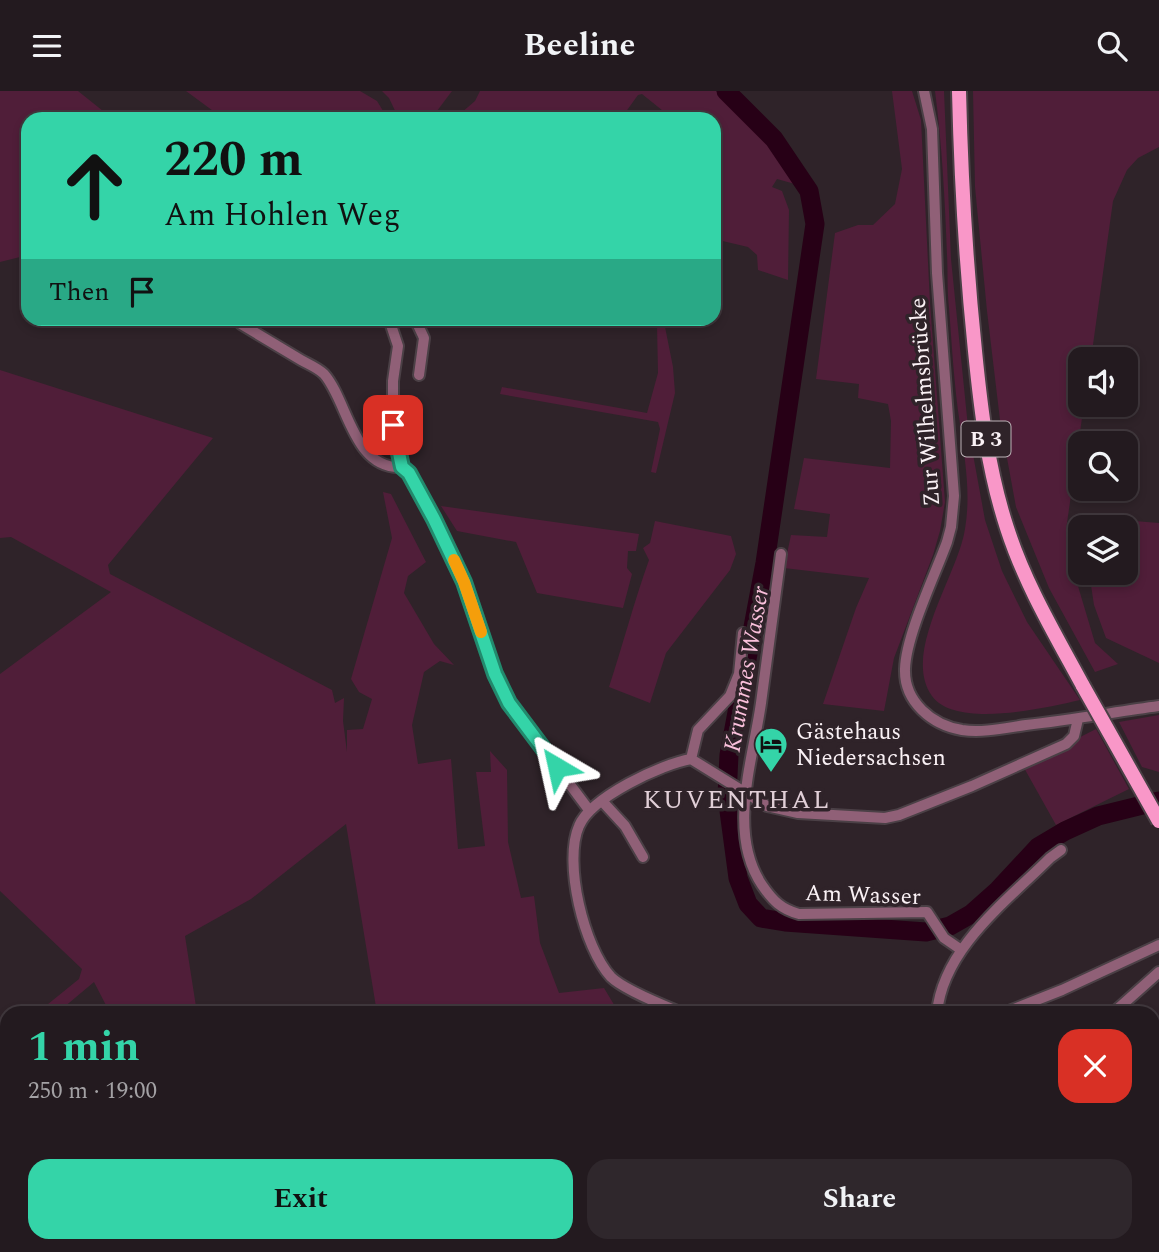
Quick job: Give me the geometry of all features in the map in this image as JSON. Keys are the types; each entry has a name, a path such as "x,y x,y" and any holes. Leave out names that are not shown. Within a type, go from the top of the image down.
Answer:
{"main road":[{"name":"B 3","path":"958,91 972,318 992,473 1017,558 1043,612 1159,823"}],"street":[{"name":"Zur Wilhelmsbrücke","path":"924,91 932,129 937,273 954,496 947,542 906,660 906,681 913,700 927,715 960,730 986,730 1078,719 1159,706"},
{"path":"244,326 322,373 334,389 348,423 364,449 383,463 402,467"},
{"path":"397,326 393,425 402,467 409,473 434,519 464,582 495,674 509,703 589,810"},
{"path":"418,326 424,338 419,375"},
{"name":"Am Wasser","path":"781,554 746,793 744,824 751,864 759,881 778,905 799,914 927,912 944,938 960,949"},
{"path":"691,759 698,730 730,696 739,674 743,633"},
{"path":"1098,716 1159,823"},
{"path":"668,1006 613,979 600,963 581,917 574,868 574,842 579,825 589,810 642,777 691,759 767,806 798,813 872,818 899,815 1066,744 1074,736 1078,719"},
{"path":"602,801 625,826 643,857"},
{"path":"939,1006 945,983 960,949 1061,850"},
{"path":"1022,1006 1159,945"},
{"path":"1121,1006 1159,972"}],"shaded area":[{"path":"0,91 78,91 104,112 21,112 21,257 0,262"},
{"path":"186,91 360,91 377,101 384,112 214,112"},
{"path":"382,91 452,91 436,112 396,112"},
{"path":"480,91 716,91 771,147 795,184 777,179 772,187 782,191 789,210 788,280 758,270 757,255 748,247 721,241 721,112 664,112 642,94 638,95 626,112 462,112 475,101"},
{"path":"892,91 912,91 921,120 930,303 945,502 933,555 894,658 884,711 823,704 869,578 784,568 791,535 827,537 830,514 794,509 804,458 890,468 891,421 888,404 858,398 859,384 816,379 835,233 858,225 873,225 895,204 902,169"},
{"path":"935,91 944,91 951,259 968,427 985,520 1002,571 1027,622 1080,700 1024,711 980,714 960,712 944,706 932,696 924,678 923,658 927,636 960,548 967,502 952,351 943,173"},
{"path":"973,91 1159,91 1159,147 1138,158 1127,170 1113,201 1093,347 1068,347 1068,417 1082,417 1080,431 1068,431 1068,501 1070,501 1066,530 1068,585 1078,585 1095,643 1118,664 1095,672 1049,588 1016,507 1000,420 975,187"},
{"path":"657,326 661,326 665,327 675,393 656,473 651,472 660,429 658,422 500,394 502,387 647,413 658,373"},
{"path":"0,370 213,438 108,565 110,574 332,690 335,703 344,698 343,721 347,752 347,730 363,729 372,699 359,692 351,679 392,538 383,492 391,494 426,562 408,576 404,593 434,644 454,665 440,661 424,672 412,725 418,764 451,759 458,849 485,846 476,772 491,772 490,751 507,770 508,842 521,898 534,896 540,943 559,993 604,988 615,1006 376,1006 346,824 251,899 185,936 196,1006 106,1006 94,982 65,1006 46,1006 79,979 82,969 0,891 0,674 111,592 11,537 0,538"},
{"path":"441,506 639,534 636,551 628,551 627,568 632,574 623,608 537,593 516,542 457,531"},
{"path":"655,521 731,536 736,554 730,570 666,653 650,703 609,687 649,560 643,548 650,543"},
{"path":"1138,521 1159,523 1159,663 1106,638 1094,605 1091,585 1138,585"},
{"path":"1159,715 1159,772 1142,767 1119,722"},
{"path":"1096,729 1129,789 1056,825 1023,766"}],"waterway":[{"name":"Krummes Wasser","path":"726,91 774,139 809,191 815,224 765,563 729,755 727,796 738,878 748,904 761,918 785,922 926,932 950,926 971,914 998,890 1038,847 1098,816 1159,801"}],"slow traffic":[{"path":"454,560 481,632"}],"place":[{"name":"Gästehaus Niedersachsen","path":"771,774"}],"district":[{"name":"KUVENTHAL","path":"737,799"}],"route":[{"path":"393,425 402,467 409,473 434,519 464,582 495,674 509,703 557,767"}]}
